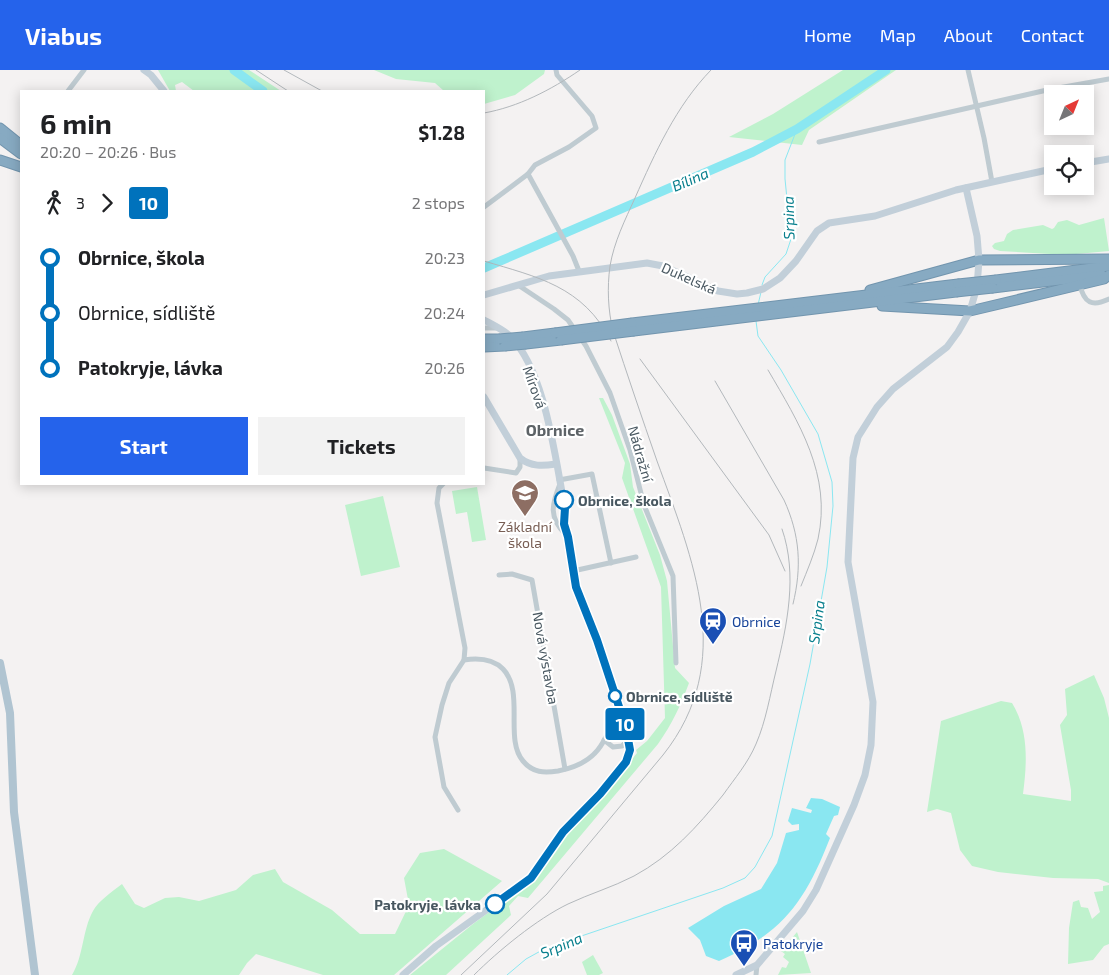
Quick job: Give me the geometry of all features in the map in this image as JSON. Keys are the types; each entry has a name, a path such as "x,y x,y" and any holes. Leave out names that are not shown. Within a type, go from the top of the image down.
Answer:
{"highway":[{"path":"0,128 20,143"},
{"path":"0,138 20,153"},
{"path":"0,160 20,167"},
{"path":"781,309 837,295 874,289 979,260 1109,259"},
{"path":"995,284 1109,266"},
{"path":"821,300 1109,275"},
{"path":"867,304 970,311 1104,279 1109,275"},
{"path":"485,347 525,340 781,309 867,304 957,288"},
{"path":"485,340 502,343"}],"main road":[{"path":"0,663 10,713 16,838 35,975"}],"street":[{"path":"69,90 84,70"},
{"path":"144,70 163,90"},
{"path":"485,206 528,174 535,165 569,148 596,128 592,116 557,75 556,70"},
{"path":"968,70 992,182"},
{"path":"819,142 977,106 1108,79 1109,86"},
{"path":"1094,161 1109,158"},
{"name":"Dukelská","path":"485,295 549,276 639,263 657,264 709,288 727,293 747,293 769,286 792,266 812,237 825,225 836,221 876,216 953,191 1044,171"},
{"path":"528,174 579,271"},
{"path":"736,975 757,965 803,911 816,890 854,805 865,775 871,745 873,702 848,562 851,474 858,437 884,398 942,351 958,332 970,311 977,287 979,260 977,236 966,188"},
{"name":"Nádražní","path":"518,285 554,308 568,320 586,346 610,393 630,450 644,505 673,576 676,663"},
{"path":"1080,285 1082,295 1092,303 1097,304 1109,299"},
{"path":"485,321 499,328"},
{"path":"485,328 499,328"},
{"name":"Mírová","path":"499,328 512,338 522,353 534,375 542,400 565,508 564,524 576,587 597,640 629,740"},
{"path":"485,399 520,458 530,464 556,464"},
{"path":"485,468 516,473 520,467 520,458"},
{"path":"560,482 592,474 611,563"},
{"name":"Mírová","path":"560,482 552,505 557,522 566,533"},
{"path":"434,485 439,488"},
{"path":"442,485 439,488 436,503 464,648 464,660 449,683 435,738 444,787 458,810"},
{"path":"573,571 636,557"},
{"name":"Nová výstavba","path":"499,576 512,574 532,580 565,769"},
{"path":"464,660 475,659 494,662 504,670 512,683 517,751 523,761 534,770 544,773 574,768 589,760 604,740 618,705"},
{"path":"604,740 614,747 622,746 629,740"},
{"path":"403,975 436,946 531,878 563,832 600,794 626,762 630,750 629,740"},
{"path":"756,975 757,965"}],"green space":[{"path":"158,70 249,70 279,90 193,90 182,82 175,85 176,90 169,90"},
{"path":"374,70 545,70 544,74 515,95 485,104 485,90 443,90 435,83 396,79"},
{"path":"843,70 896,70 809,130 802,145 729,137 773,114"},
{"path":"1104,218 1109,251 1066,255 1000,251 992,246 995,243 1004,241 1007,234 1013,230 1043,225 1052,229 1058,222 1067,220 1079,225"},
{"path":"599,398 603,398 612,415 630,464 633,487 660,555 667,581 675,668 689,683 676,714 658,744 528,898 518,896 509,906 511,915 446,975 410,975 473,924 534,879 560,843 590,811 637,753 636,750 647,741 665,718 661,587 622,478 625,463"},
{"path":"477,487 486,540 472,542 467,512 456,514 452,491"},
{"path":"383,496 400,567 361,576 345,505"},
{"path":"1094,675 1104,698 1109,718 1109,883 1098,879 1053,878 998,872 972,866 960,850 951,813 937,809 927,812 941,721 1001,701 1012,703 1018,714 1024,736 1026,759 1023,794 1071,801 1071,790 1060,725 1067,715 1065,689"},
{"path":"444,849 502,881 394,975 323,975 256,954 239,975 72,975 79,959 89,919 95,907 122,884 135,904 144,908 165,898 179,897 199,901 236,890 253,875 275,869 283,882 332,910 360,934 395,934 409,905 404,878 420,853"},
{"path":"1109,885 1109,944 1104,946 1093,960 1068,964 1069,928 1073,902 1079,900 1081,907 1088,908 1092,919 1100,912 1094,892 1103,891 1103,886"},
{"path":"797,932 811,973 778,975 782,967 786,968 789,962 783,957 785,954 781,951"},
{"path":"593,955 603,973 587,975 582,962"}],"water":[{"path":"811,798 822,799 840,807 838,815 834,816 826,834 830,838 821,861 801,898 776,927 760,939 719,961 706,956 700,940 688,928 724,906 761,889 777,863 786,833 799,830 799,824 792,825 788,821 792,808 811,813 812,810 806,808"}],"waterway":[{"name":"Bílina","path":"234,70 262,90"},
{"name":"Bílina","path":"485,268 753,152 797,129 886,70"},
{"name":"Srpina","path":"762,285 765,277 786,254 791,239 785,160 797,129"},
{"name":"Srpina","path":"758,305 761,292"},
{"name":"Srpina","path":"507,975 526,959 546,948 723,888 745,878 755,867 772,836 810,664 827,567 833,506 832,482 818,434 781,370 758,336 756,321"}],"railway":[{"path":"256,70 286,90"},
{"path":"284,70 320,90"},
{"path":"485,113 509,107 534,97 580,70"},
{"path":"461,975 547,894 663,755 685,720 698,684 703,647 701,610 694,573 684,536 613,331 608,291 610,266 617,240 650,164 677,114 711,70"},
{"path":"485,261 557,286 587,308 600,322 611,341"},
{"path":"640,359 769,535 785,571"},
{"path":"768,370 801,430 817,471 821,516 818,539 801,586"},
{"path":"715,381 784,500 789,513 798,551 798,577 793,604"},
{"path":"474,975 506,946 556,910 634,876 672,850 723,795 741,770 753,751 768,708 787,618 790,582 789,564 787,546 782,529"}],"bus line":[{"name":"10","path":"495,904 531,878 563,832 600,794 626,762 630,750 626,728 597,640 576,587 564,524 564,500"}],"place":[{"name":"Obrnice, škola","path":"564,500"},
{"name":"Základní škola","path":"525,517"},
{"name":"Obrnice","path":"713,645"},
{"name":"Obrnice, sídliště","path":"615,696"},
{"name":"Patokryje, lávka","path":"495,904"},
{"name":"Patokryje","path":"744,967"}],"district":[{"name":"Obrnice","path":"555,429"}]}
